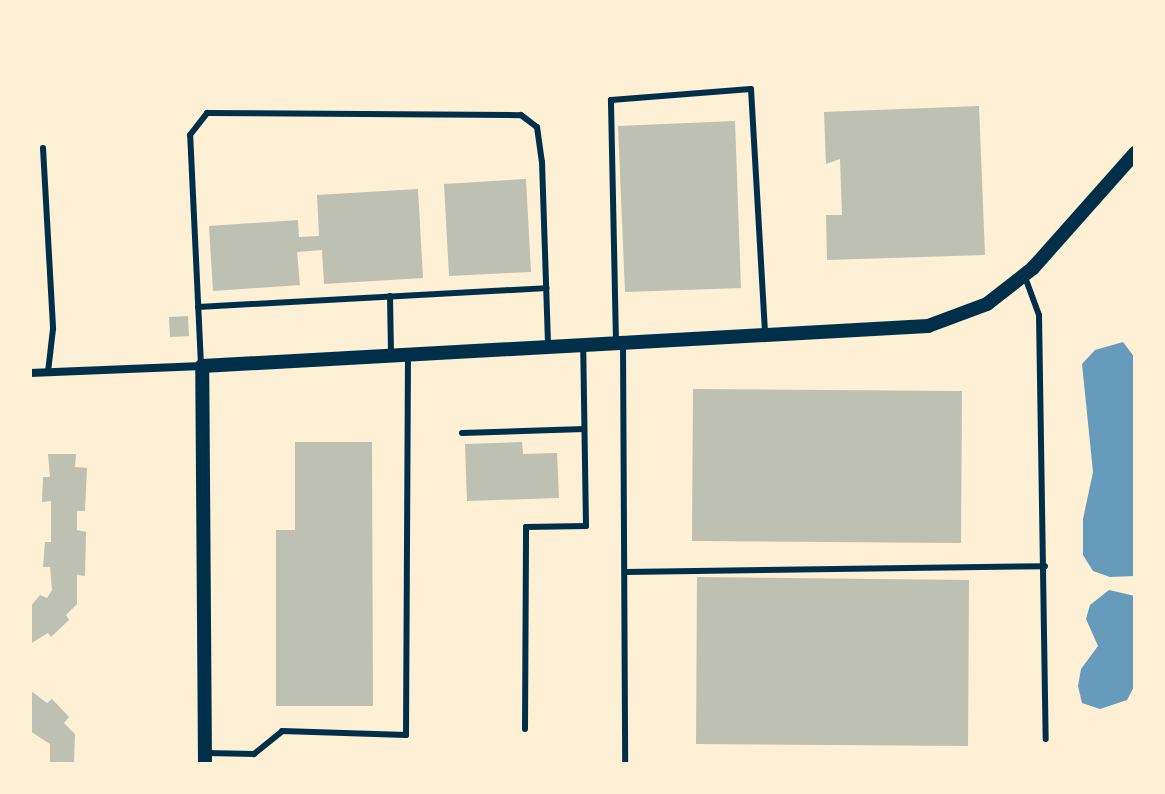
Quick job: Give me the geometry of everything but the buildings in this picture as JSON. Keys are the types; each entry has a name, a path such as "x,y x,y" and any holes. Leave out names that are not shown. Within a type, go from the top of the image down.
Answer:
{"street":[{"path":"30,373 928,326 987,304 1024,275 1135,153"},
{"path":"202,366 205,759"}],"lane":[{"path":"625,761 626,572 611,100 751,89 765,335"},
{"path":"202,366 190,135 207,113 521,115 537,127 542,162 548,347"},
{"path":"43,148 53,329 48,372"},
{"path":"1024,275 1039,315 1046,739"},
{"path":"198,307 546,288"},
{"path":"390,296 391,356"},
{"path":"525,729 526,527 586,526 583,345"},
{"path":"205,759 254,754 282,731 406,735 408,355"},
{"path":"462,433 584,429"},
{"path":"626,572 1045,566"}],"water":[{"path":"1123,342 1135,358 1135,576 1110,577 1093,571 1083,555 1083,519 1093,472 1082,364 1095,350"},
{"path":"1109,590 1135,596 1135,685 1127,700 1100,709 1082,703 1078,686 1081,669 1098,646 1086,619 1090,605"}]}
